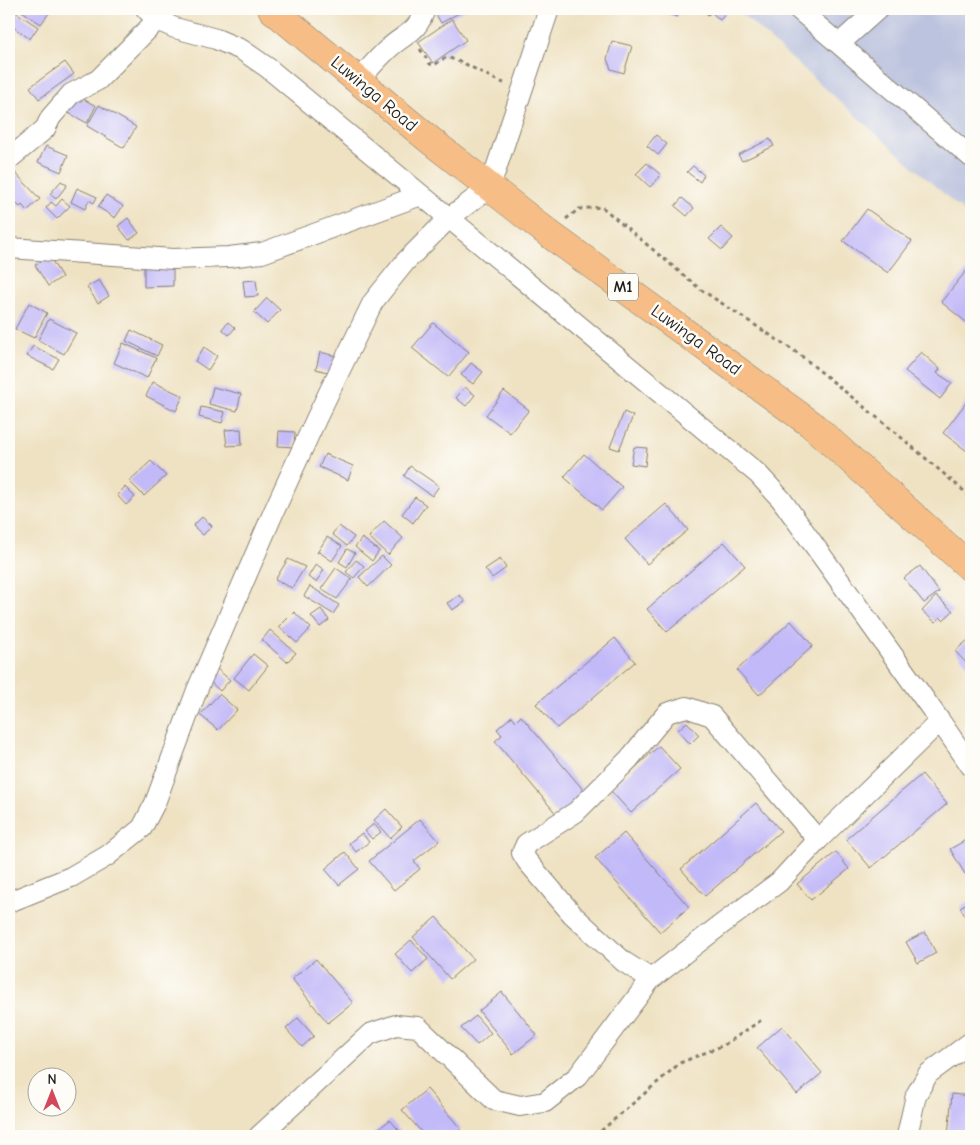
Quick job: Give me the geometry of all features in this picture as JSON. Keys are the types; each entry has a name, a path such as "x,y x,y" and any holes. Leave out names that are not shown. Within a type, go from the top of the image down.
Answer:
{"highway":[{"name":"Luwinga Road","path":"272,9 430,141 548,233 811,424 971,568"}],"street":[{"path":"358,81 385,51 410,34 420,21 425,9"},
{"path":"9,902 71,877 107,856 142,828 155,803 196,690 274,511 373,302 405,262 449,218 490,187 549,9"},
{"path":"798,9 971,157"},
{"path":"839,44 878,9"},
{"path":"9,159 45,129 51,117 71,94 98,80 156,12 175,28 216,39 242,50 268,68 758,474 781,499 971,766"},
{"path":"9,248 173,259 229,257 262,253 422,195"},
{"path":"651,980 624,962 574,916 527,861 522,852 526,844 576,812 629,759 668,713 686,707 712,716 818,840"},
{"path":"259,1136 370,1034 396,1025 418,1027 494,1100 520,1106 545,1102 578,1076 651,980 779,882 818,840 940,721"},
{"path":"907,1136 916,1096 928,1074 971,1042"}],"path":[{"path":"410,34 432,65 447,58 455,59 499,81 510,84 526,82"},
{"path":"548,233 579,209 602,207 700,290 799,354 971,497"},
{"path":"595,1136 680,1063 724,1045 763,1019"}],"shaded area":[{"path":"736,9 971,9 971,218"}],"building":[{"path":"11,9 38,27 30,39 9,24 9,12"},
{"path":"19,9 52,9 41,24"},
{"path":"433,9 466,9 441,23"},
{"path":"660,9 680,9 677,17 659,11"},
{"path":"701,9 730,9 720,20 711,12 708,15"},
{"path":"452,19 466,40 433,63 418,42"},
{"path":"612,41 632,46 624,73 611,69 607,59"},
{"path":"65,62 74,74 39,99 30,87"},
{"path":"74,94 96,106 87,123 65,111"},
{"path":"99,105 136,127 124,148 87,126"},
{"path":"656,135 667,144 658,155 647,146"},
{"path":"770,139 774,146 742,161 738,155"},
{"path":"46,146 68,155 61,172 38,162"},
{"path":"647,163 661,175 650,187 636,174"},
{"path":"9,166 40,199 27,211 9,196"},
{"path":"693,166 704,175 700,182 687,172"},
{"path":"61,181 67,185 56,199 50,194"},
{"path":"77,188 97,197 94,203 89,200 85,209 71,202"},
{"path":"106,195 123,206 115,218 98,207"},
{"path":"682,198 694,208 687,216 675,206"},
{"path":"62,199 70,206 57,219 46,208 51,202 56,206"},
{"path":"867,209 912,241 888,273 843,241"},
{"path":"128,218 139,233 129,240 118,226"},
{"path":"721,227 733,238 722,250 709,239"},
{"path":"49,256 62,277 48,286 35,265"},
{"path":"971,265 971,326 941,302"},
{"path":"173,266 173,286 144,287 144,267"},
{"path":"99,280 109,296 98,303 87,287"},
{"path":"256,280 258,296 245,297 243,281"},
{"path":"267,298 280,310 267,324 254,312"},
{"path":"29,303 47,313 34,338 15,329"},
{"path":"49,319 76,333 64,354 38,340"},
{"path":"228,322 235,328 229,335 222,329"},
{"path":"433,323 469,352 448,377 412,348"},
{"path":"131,330 162,345 157,356 126,341"},
{"path":"123,343 156,358 147,378 114,363"},
{"path":"33,346 59,359 53,369 27,356"},
{"path":"204,347 217,356 208,370 195,361"},
{"path":"320,352 336,356 331,373 316,369"},
{"path":"921,352 940,369 937,373 952,383 940,399 905,371"},
{"path":"471,363 483,372 473,384 461,375"},
{"path":"153,382 183,396 176,411 146,396"},
{"path":"213,387 241,394 237,411 209,404"},
{"path":"465,387 475,395 466,406 456,398"},
{"path":"504,391 529,410 510,433 486,415"},
{"path":"971,396 971,454 943,433"},
{"path":"201,407 225,412 222,423 199,417"},
{"path":"624,412 633,416 619,450 610,447"},
{"path":"241,429 242,445 227,446 225,430"},
{"path":"279,431 295,432 294,447 278,446"},
{"path":"634,447 647,448 645,466 631,464"},
{"path":"325,454 353,466 348,480 319,467"},
{"path":"584,454 622,487 602,510 564,477"},
{"path":"151,461 166,476 144,496 129,481"},
{"path":"410,466 439,486 432,496 404,476"},
{"path":"125,487 135,497 126,505 117,495"},
{"path":"415,497 426,505 413,523 402,514"},
{"path":"666,504 688,530 647,564 625,539"},
{"path":"202,517 212,526 203,535 193,526"},
{"path":"384,521 403,538 388,555 369,537"},
{"path":"339,526 354,537 347,546 332,534"},
{"path":"327,537 342,546 332,561 319,552 317,553"},
{"path":"362,538 379,551 372,561 355,547"},
{"path":"724,542 745,566 667,632 647,609"},
{"path":"347,549 355,553 347,567 339,562"},
{"path":"382,556 391,565 368,587 359,577"},
{"path":"288,559 305,567 292,588 275,580"},
{"path":"500,559 506,568 492,578 485,569"},
{"path":"356,560 364,566 354,578 346,572"},
{"path":"316,564 324,570 316,582 308,577"},
{"path":"920,566 939,592 924,603 904,578"},
{"path":"336,568 352,579 337,599 321,589"},
{"path":"310,586 339,605 333,614 304,596"},
{"path":"460,595 465,602 452,610 447,603"},
{"path":"936,596 953,611 943,620 940,617 935,622 922,611"},
{"path":"321,609 329,620 320,627 311,616"},
{"path":"294,612 311,628 297,643 279,627"},
{"path":"791,621 813,646 759,695 737,670"},
{"path":"270,630 296,653 287,662 262,640"},
{"path":"615,638 635,662 557,728 536,704"},
{"path":"968,640 971,644 971,662 968,665 955,651"},
{"path":"253,654 268,666 249,690 234,678"},
{"path":"217,669 230,680 220,691 208,680"},
{"path":"219,694 237,710 218,730 200,715"},
{"path":"512,716 516,721 521,716 586,793 558,816 495,741 502,735 497,729"},
{"path":"687,722 699,735 690,744 678,730"},
{"path":"659,746 680,769 631,813 610,790"},
{"path":"922,774 947,804 871,868 846,839"},
{"path":"756,803 781,831 705,896 681,869"},
{"path":"386,809 402,827 390,838 374,820"},
{"path":"420,819 439,841 414,861 420,869 394,890 369,861"},
{"path":"374,824 381,832 372,839 365,831"},
{"path":"362,833 369,842 356,852 349,843"},
{"path":"624,833 689,907 660,932 595,858"},
{"path":"971,837 971,870 965,874 950,849"},
{"path":"345,852 359,869 339,885 325,869"},
{"path":"836,852 849,869 811,900 797,884"},
{"path":"971,901 971,927 960,907"},
{"path":"436,917 473,959 450,979 413,937"},
{"path":"925,932 936,953 918,963 906,942"},
{"path":"411,940 428,959 412,973 395,954"},
{"path":"316,959 353,1003 328,1023 292,979"},
{"path":"502,992 537,1035 513,1054 479,1011"},
{"path":"476,1016 491,1033 477,1045 461,1028"},
{"path":"298,1018 314,1036 302,1047 286,1029"},
{"path":"782,1026 822,1073 797,1094 757,1048"},
{"path":"427,1089 461,1129 453,1136 425,1136 402,1110"},
{"path":"952,1094 971,1096 971,1136 948,1136"},
{"path":"390,1120 404,1136 376,1136 373,1133"}]}
